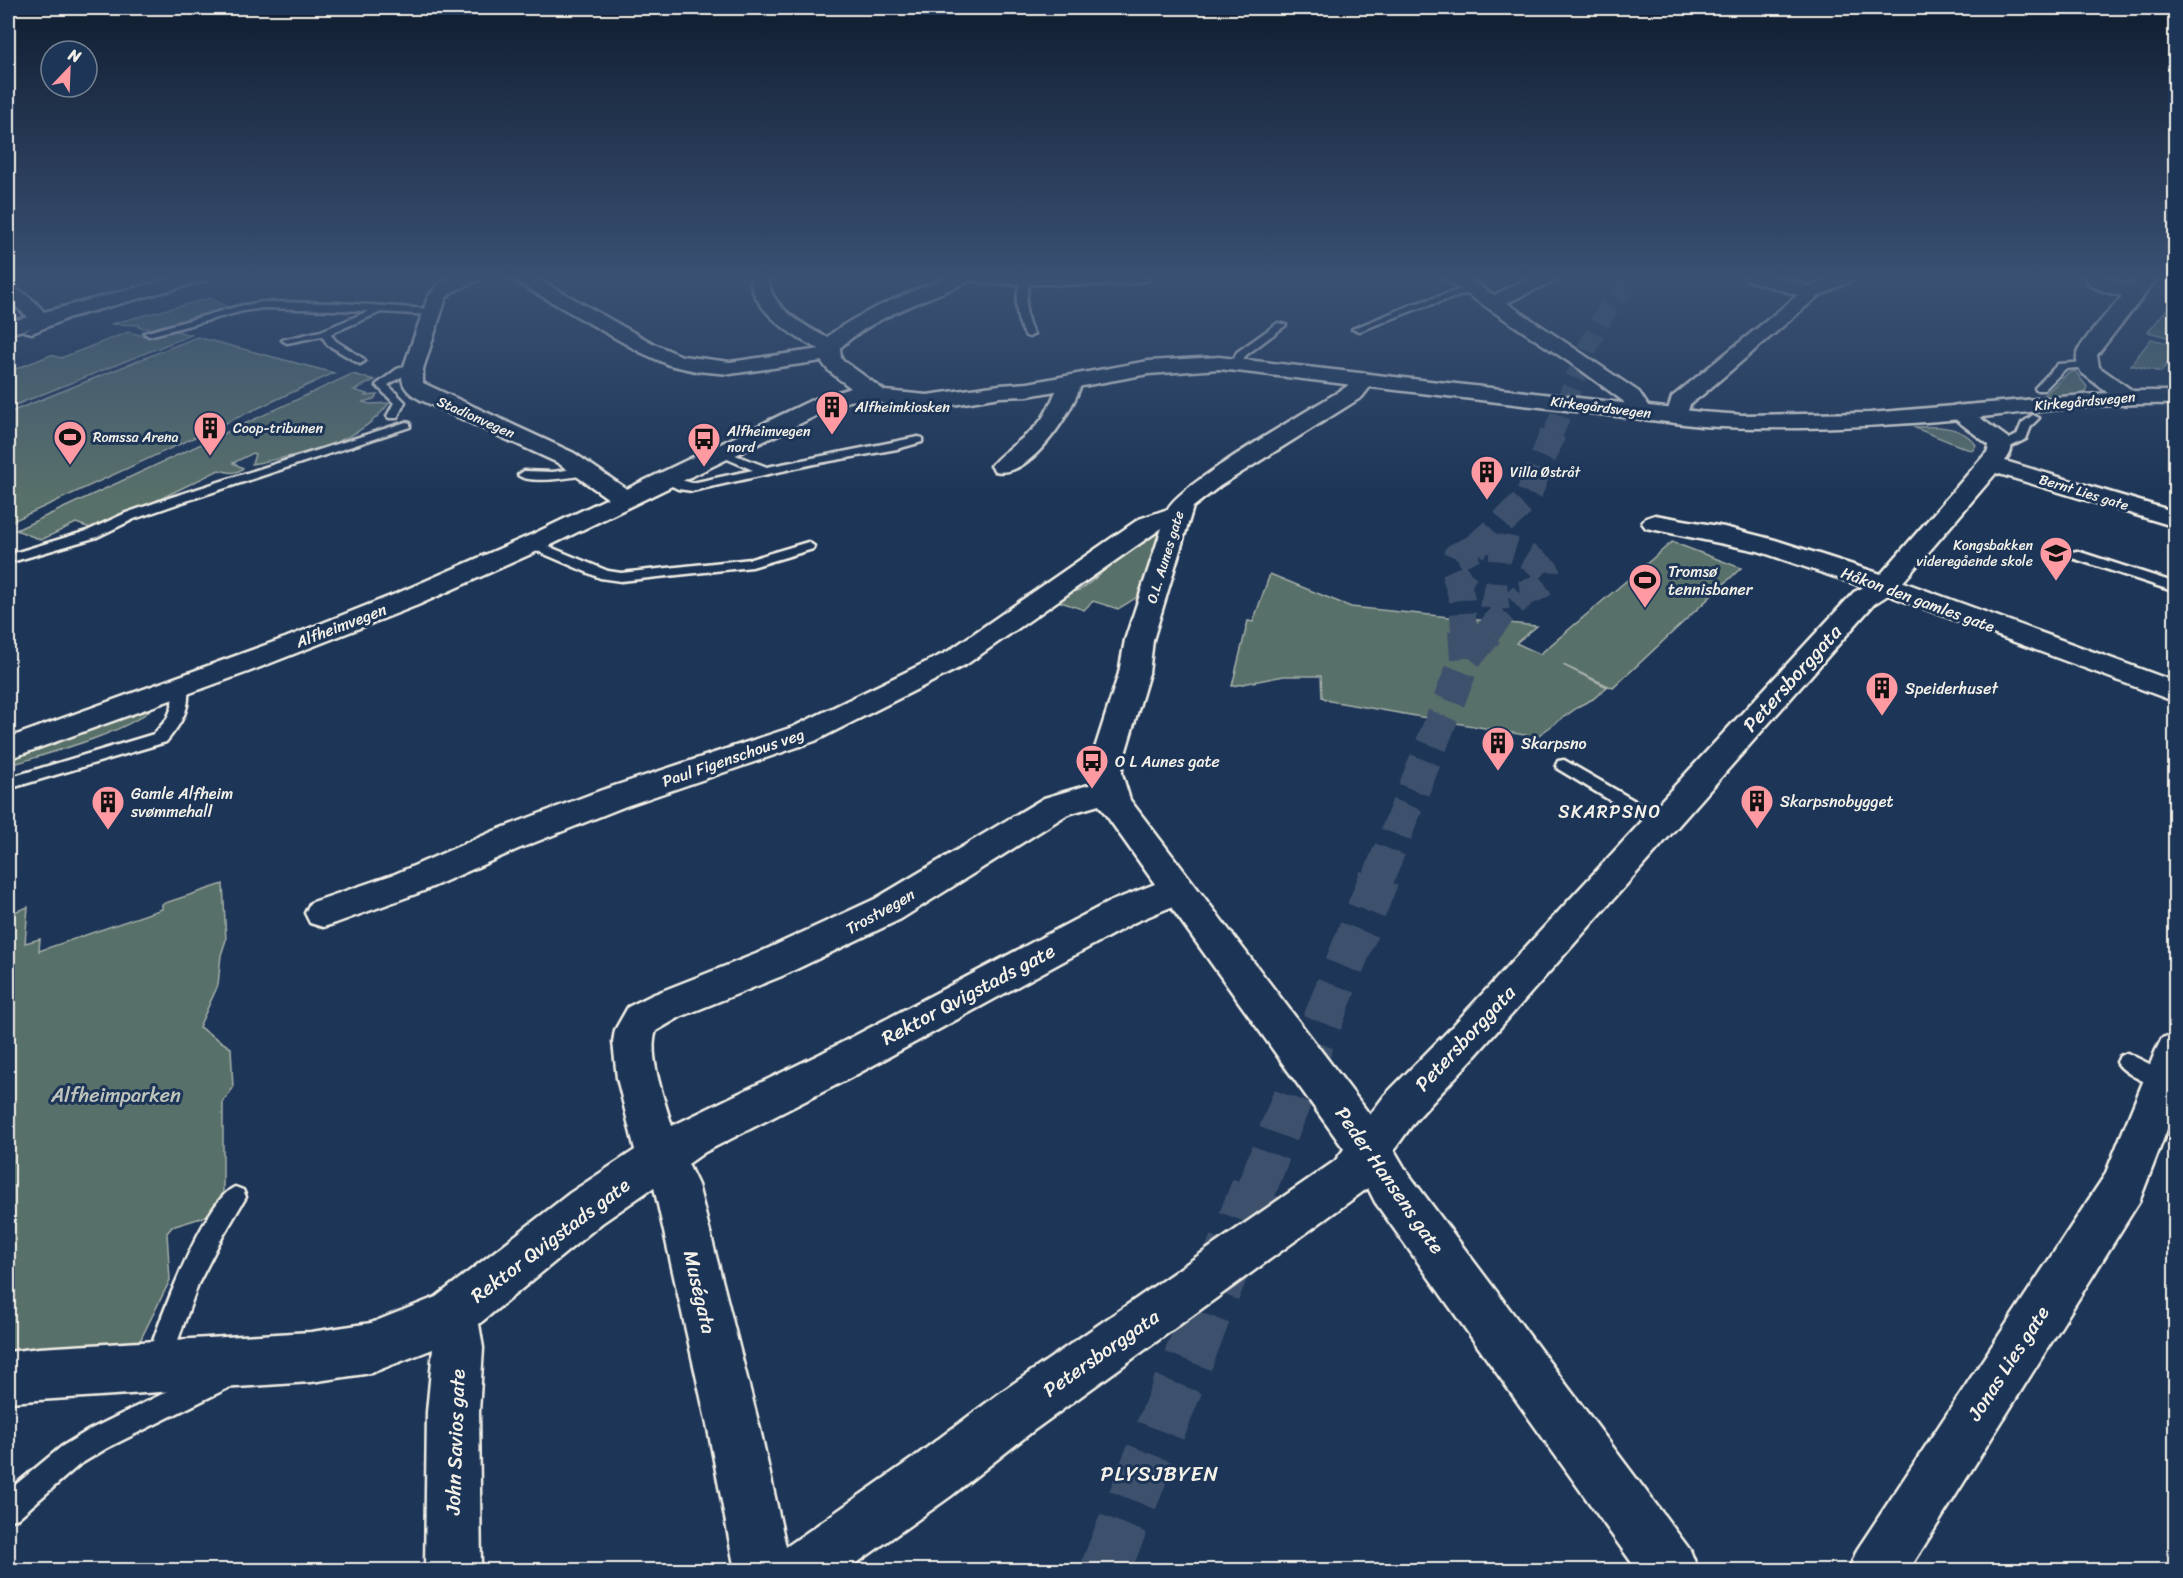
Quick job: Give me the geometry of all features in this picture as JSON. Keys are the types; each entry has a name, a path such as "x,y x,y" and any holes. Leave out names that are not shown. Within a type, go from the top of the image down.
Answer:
{"street":[{"path":"414,366 420,350"},
{"path":"651,350 676,361 730,368 832,356 834,350"},
{"name":"Kirkegårdsvegen","path":"824,350 832,356 859,396 891,411 937,413 1013,398 1029,390 1170,364 1237,363 1744,423 1796,424 2127,397 2175,398"},
{"path":"1558,350 1631,397 1641,412"},
{"path":"1677,416 1680,402 1743,350"},
{"path":"2090,350 2087,355 2087,365 2097,376 2127,397"},
{"name":"Stadionvegen","path":"414,366 411,380 420,391 566,458 625,499"},
{"name":"O.L. Aunes gate","path":"1110,791 1106,764 1134,673 1139,640 1182,504 1191,495 1354,392 1365,379"},
{"path":"1003,466 1024,452 1039,436 1066,399 1071,382"},
{"name":"Alfheimvegen","path":"8,749 393,605 533,544 722,453 787,424 825,415 859,396"},
{"path":"1957,412 1997,439 1997,456"},
{"name":"Bernt Lies gate","path":"1997,456 2175,520"},
{"name":"Petersborggata","path":"800,1570 919,1486 1015,1413 1351,1175 1400,1108 1662,824 1864,598 1886,585 1997,456"},
{"name":"Paul Figenschous veg","path":"323,913 408,883 506,840 614,798 804,734 957,658 1148,524 1177,514"},
{"name":"Håkon den gamles gate","path":"1655,523 1756,542 1886,585 2175,693"},
{"name":"Peder Hansens gate","path":"1110,791 1114,803 1371,1149 1391,1186 1670,1570"},
{"name":"Trostvegen","path":"642,1019 666,1006 770,965 888,909 1056,806 1110,791"},
{"name":"Rektor Qvigstads gate","path":"8,1377 157,1365 311,1357 371,1348 401,1337 453,1314 586,1208 690,1138 835,1066 1122,912 1177,890"},
{"name":"Muségata","path":"642,1019 635,1030 633,1042 638,1078 660,1160 676,1185 734,1429 763,1570"},
{"name":"Jonas Lies gate","path":"1877,1570 2123,1187 2169,1065"},
{"name":"John Savios gate","path":"453,1314 458,1348 453,1412 453,1570"}],"lane":[{"path":"342,350 360,361"},
{"path":"1237,363 1241,354 1247,350"},
{"path":"2040,388 2062,366 2087,365"},
{"path":"393,416 400,402 381,385 401,371 414,366"},
{"path":"1997,456 2022,437 2026,425 2033,418"},
{"path":"8,559 92,534 130,516 173,501 406,425"},
{"path":"666,480 692,487 866,450 895,447 918,440"},
{"path":"722,453 765,471"},
{"path":"524,475 553,476 586,471"},
{"path":"533,544 605,575 621,578 752,563 808,546"},
{"path":"2077,555 2175,588"},
{"path":"8,784 160,738 173,724 183,699 180,685"},
{"path":"1564,765 1662,824"},
{"path":"2127,1062 2169,1065"},
{"path":"157,1365 168,1330 197,1260 218,1221 235,1197"},
{"path":"8,1508 70,1456 98,1439 222,1378 244,1362"}],"green space":[{"path":"83,350 154,350 8,408 8,372 51,355 61,358"},
{"name":"Romssa Arena","path":"166,350 245,350 334,373 13,521 8,519 8,413"},
{"path":"2143,350 2175,350 2175,354 2161,372 2131,365"},
{"path":"2075,371 2087,387 2085,393 2039,400 2067,374"},
{"name":"Romssa Arena","path":"352,374 375,380 354,390 367,394 365,396 377,395 374,399 362,402 389,403 362,429 345,438 308,452 252,464 255,454 253,453 233,463 243,468 237,472 219,470 96,530 76,523 41,540 16,530"},
{"path":"1913,427 1939,427 1956,430 1970,438 1976,445 1973,450 1967,449"},
{"path":"1164,525 1154,562 1138,596 1118,609 1093,601 1084,610 1055,600 1078,591 1114,561 1114,554"},
{"path":"1672,542 1741,568 1613,688 1563,665 1607,687 1536,737 1330,701 1322,697 1321,676 1284,676 1232,686 1248,621 1253,622 1270,574 1351,607 1537,626 1516,643 1540,654"},
{"path":"145,706 149,711 120,728 82,743 8,766 8,757"},
{"name":"Alfheimparken","path":"223,884 226,940 221,955 218,985 199,1027 231,1048 233,1088 223,1102 223,1195 211,1213 172,1227 167,1233 170,1280 133,1355 8,1365 8,914 28,907 25,943 40,939 39,951 162,909 162,904"}],"tunnel":[{"path":"1553,434 1587,350"},
{"path":"1474,548 1526,501 1553,433"},
{"path":"1474,548 1506,548 1527,556 1547,571 1547,582 1538,588 1515,595 1492,596 1470,589 1460,580 1452,565 1456,556 1474,548"},
{"path":"1455,575 1462,599 1464,632"},
{"path":"1488,632 1503,613 1522,596"},
{"path":"1464,630 1466,658"},
{"path":"1466,658 1489,630"},
{"path":"1378,879 1466,658"},
{"path":"1256,1190 1379,878"},
{"path":"1105,1570 1256,1188"}],"place":[{"name":"Alfheimkiosken","path":"832,436"},
{"name":"Coop-tribunen","path":"210,457"},
{"name":"Romssa Arena","path":"70,466"},
{"name":"Alfheimvegen nord","path":"704,468"},
{"name":"Villa Østråt","path":"1487,501"},
{"name":"Kongsbakken videregående skole","path":"2056,582"},
{"name":"Tromsø tennisbaner","path":"1645,609"},
{"name":"Speiderhuset","path":"1882,717"},
{"name":"Skarpsno","path":"1498,772"},
{"name":"O L Aunes gate","path":"1092,790"},
{"name":"Skarpsnobygget","path":"1757,830"},
{"name":"Gamle Alfheim svømmehall","path":"108,831"}],"district":[{"name":"SKARPSNO","path":"1610,812"},
{"name":"PLYSJBYEN","path":"1160,1474"}]}
